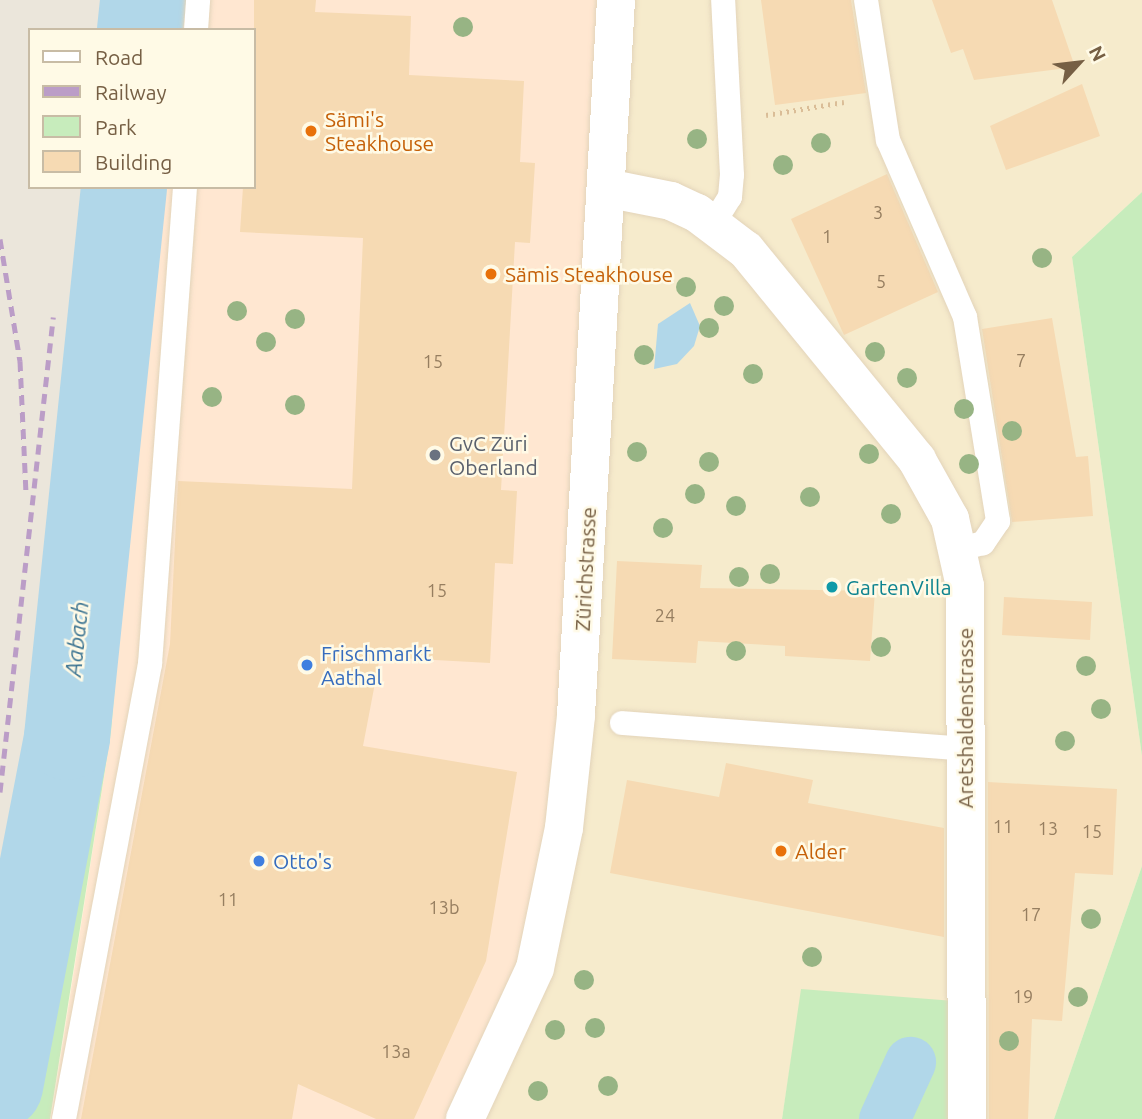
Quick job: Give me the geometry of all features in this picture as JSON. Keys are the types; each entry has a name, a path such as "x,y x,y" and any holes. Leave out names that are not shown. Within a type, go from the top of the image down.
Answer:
{"main road":[{"name":"Zürichstrasse","path":"465,1119 535,968 564,828 576,715 616,0"},
{"name":"Aretshaldenstrasse","path":"606,188 670,201 713,224 761,268 917,460 936,490 961,549 967,1119"}],"lane":[{"path":"196,28 198,0"},
{"path":"713,224 730,197 732,175 723,0"},
{"path":"866,0 879,99 897,167 965,317 998,521 983,543 961,549"},
{"path":"64,1119 150,664 185,189"},
{"path":"622,723 964,749"}],"path":[{"path":"795,107 879,99"}],"shaded area":[{"path":"0,0 111,0 109,28 28,28 28,189 95,189 42,663 0,924"},
{"path":"174,0 616,0 564,828 465,1119 51,1119 111,732 158,189 256,189 256,28 172,28"},
{"path":"616,0 1142,0 1142,192 1072,257 1142,756 1142,866 1054,1119 967,1119 802,989 782,1119 465,1119"}],"green space":[{"path":"111,0 174,0 172,28 109,28"},
{"path":"95,189 158,189 111,732 50,1119 0,1119 0,924 42,663"},
{"path":"1142,192 1142,756 1072,257"},
{"path":"1142,866 1142,1119 1054,1119"},
{"path":"801,989 967,1002 967,1119 782,1119"}],"water":[{"path":"690,303 700,326 694,346 677,364 654,369 658,324"}],"building":[{"path":"254,0 316,0 315,12 411,16 409,75 524,81 520,162 535,163 530,243 515,242 501,490 517,491 513,564 495,563 490,663 380,657 363,746 517,772 486,961 414,1119 376,1119 298,1084 292,1119 81,1119 170,644 178,481 352,489 363,238 240,232 243,189 256,189"},
{"path":"761,0 851,0 866,93 775,105"},
{"path":"932,0 1052,0 1075,67 974,80 963,49 951,53"},
{"path":"1082,84 1100,136 1006,170 990,126"},
{"path":"887,174 938,292 844,335 791,219"},
{"path":"1052,318 1076,457 1088,456 1093,516 1012,522 982,329"},
{"path":"617,561 702,565 700,588 875,591 870,661 785,656 785,646 698,641 696,663 612,659"},
{"path":"1004,597 1092,602 1090,640 1002,635"},
{"name":"Alder","path":"726,763 813,780 808,803 944,828 944,937 610,873 627,780 719,797"},
{"path":"988,782 1117,789 1113,875 1075,873 1062,1021 1032,1019 1028,1119 989,1119"}],"waterway":[{"name":"Aabach","path":"140,28 143,0"},
{"name":"Aabach","path":"0,1086 67,737 124,189"},
{"path":"884,1119 910,1062"}],"railway":[{"path":"0,239 20,361 26,494"},
{"path":"0,792 53,317"}],"place":[{"name":"Sämi's Steakhouse","path":"311,131"},
{"name":"Sämis Steakhouse","path":"491,274"},
{"name":"GvC Züri Oberland","path":"435,455"},
{"name":"GartenVilla","path":"832,587"},
{"name":"Frischmarkt Aathal","path":"307,665"},
{"name":"Alder","path":"781,851"},
{"name":"Otto's","path":"259,861"}]}
